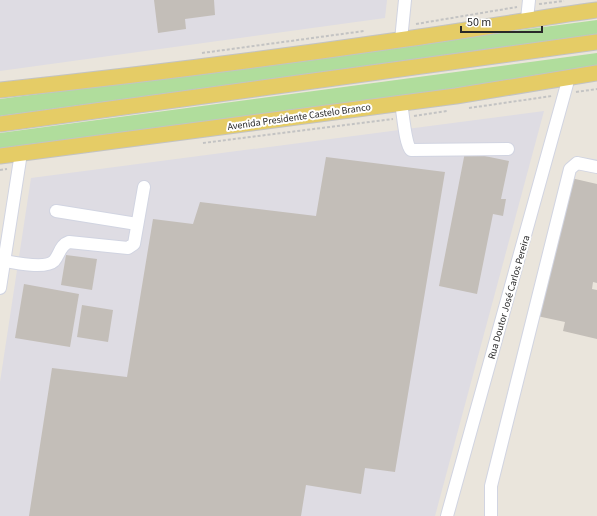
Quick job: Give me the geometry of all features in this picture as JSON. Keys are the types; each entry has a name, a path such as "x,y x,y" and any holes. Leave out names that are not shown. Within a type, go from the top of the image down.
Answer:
{"main road":[{"path":"0,90 114,78 402,33 528,8 597,10"},
{"path":"0,124 597,42"},
{"name":"Avenida Presidente Castelo Branco","path":"0,156 456,96 597,73"}],"street":[{"path":"402,33 405,0"},
{"name":"Rua Doutor José Carlos Pereira","path":"447,516 569,77"},
{"path":"401,103 408,148 411,150 508,149"},
{"path":"0,288 22,153"},
{"path":"491,516 491,486 570,169 577,163 597,167"},
{"path":"4,261 34,265 48,264 53,262 62,246 69,242 128,248 134,244 144,188"},
{"path":"56,211 137,224"}],"path":[{"path":"402,33 569,0"},
{"path":"198,53 368,30"}],"shaded area":[{"path":"0,0 387,0 385,18 0,71"},
{"path":"544,111 435,516 0,516 0,382 31,178"}],"green space":[{"path":"597,20 597,35 0,116 0,99"},
{"path":"597,53 597,71 0,156 0,133"}],"building":[{"path":"154,0 214,0 215,15 185,19 186,29 158,33"},
{"path":"465,152 509,161 501,199 506,199 503,216 493,214 477,294 439,286"},
{"path":"326,157 445,172 395,472 365,468 361,494 306,485 301,516 29,516 52,368 127,377 153,219 193,224 200,202 316,216"},
{"path":"571,178 597,184 597,283 593,282 592,289 597,290 597,339 563,331 565,322 537,316"},
{"path":"66,255 97,259 92,290 61,285"},
{"path":"24,284 79,294 70,347 15,338"},
{"path":"82,305 113,310 108,342 77,337"}]}
